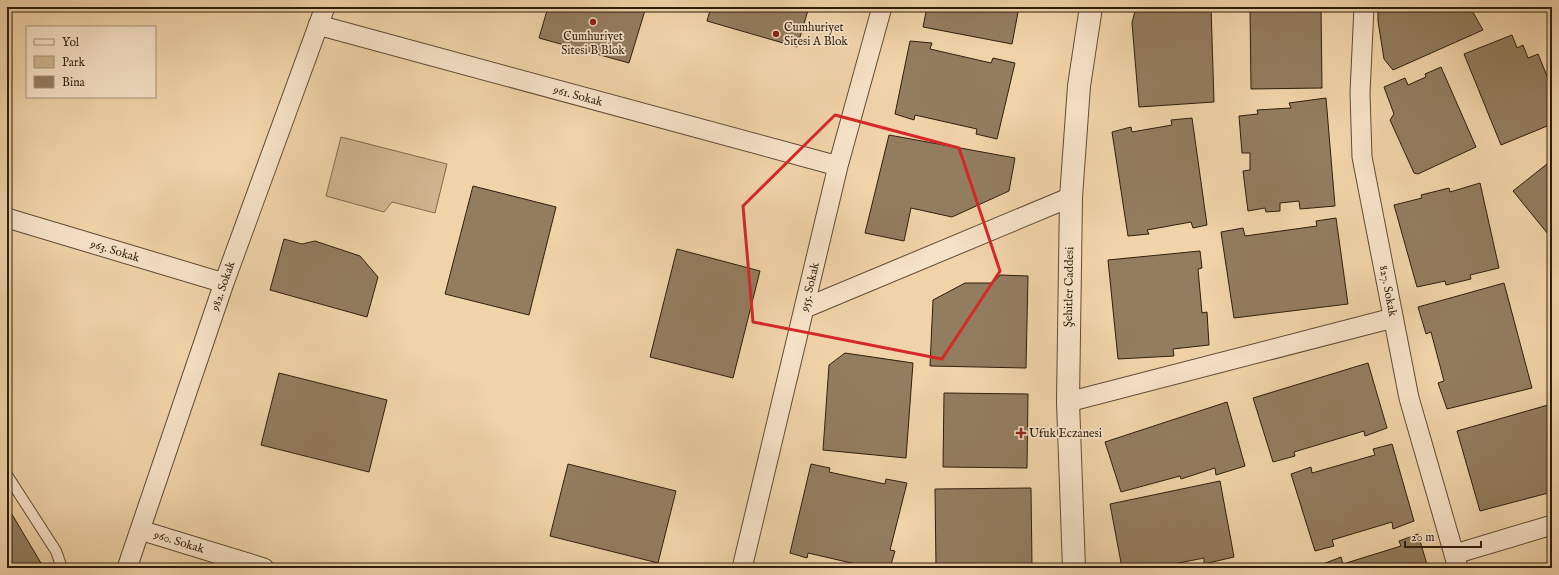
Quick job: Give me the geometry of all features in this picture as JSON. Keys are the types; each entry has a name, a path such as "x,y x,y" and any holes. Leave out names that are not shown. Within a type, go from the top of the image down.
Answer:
{"street":[{"name":"982. Sokak","path":"127,568 224,283 325,7"},
{"name":"955. Sokak","path":"742,568 838,166 882,7"},
{"name":"Şehitler Caddesi","path":"1074,568 1068,402 1071,198 1079,86 1091,7"},
{"name":"827. Sokak","path":"1364,7 1360,93 1362,157 1409,398 1456,561"},
{"name":"961. Sokak","path":"318,26 838,166"},
{"path":"805,308 1071,198"},
{"name":"963. Sokak","path":"7,218 224,283"},
{"path":"1068,402 1393,318"},
{"path":"1456,561 1552,525"},
{"name":"960. Sokak","path":"140,530 264,568"}],"lane":[{"path":"7,475 56,551 62,568"}],"highlighted area":[{"path":"835,115 959,148 1000,271 942,359 753,322 743,206"}],"green space":[{"path":"341,137 447,164 435,213 392,202 384,212 326,196"}],"building":[{"name":"Cumhuriyet Sitesi B Blok","path":"548,7 646,7 629,63 539,38"},
{"name":"Cumhuriyet Sitesi A Blok","path":"711,7 809,7 797,47 707,21"},
{"path":"927,7 1019,7 1012,44 923,27"},
{"path":"1136,7 1211,7 1214,102 1139,107 1132,23"},
{"path":"1250,7 1321,7 1322,88 1251,89"},
{"path":"1378,7 1470,7 1483,30 1393,70 1384,59 1378,21"},
{"path":"1512,35 1517,48 1523,45 1528,58 1538,54 1552,88 1552,124 1501,145 1464,54"},
{"path":"910,41 932,43 930,49 991,63 993,58 1015,63 997,139 976,134 977,129 915,115 914,120 895,114"},
{"path":"1441,67 1476,147 1418,174 1414,173 1390,120 1394,114 1384,87 1405,78 1408,85 1426,77 1425,74"},
{"path":"1326,98 1335,206 1300,209 1299,201 1280,203 1280,211 1266,212 1265,208 1248,211 1243,171 1250,170 1250,153 1242,153 1239,116 1258,114 1257,110 1291,108 1289,103"},
{"path":"1192,118 1207,225 1193,228 1191,222 1147,230 1149,234 1128,236 1112,132 1131,127 1132,132 1172,125 1171,120"},
{"path":"889,135 1015,158 1009,191 952,217 911,208 904,241 865,233"},
{"path":"1552,160 1552,239 1513,191"},
{"path":"1480,183 1499,268 1470,275 1471,279 1446,285 1445,281 1417,287 1394,205 1422,198 1421,195 1449,188 1450,192"},
{"path":"473,186 556,207 529,315 445,294"},
{"path":"1336,218 1348,304 1234,318 1221,232 1243,228 1245,236 1317,226 1316,221"},
{"path":"284,239 302,244 315,241 360,256 378,277 367,317 270,290"},
{"path":"677,249 760,271 733,378 650,357"},
{"path":"1200,251 1202,268 1198,269 1202,313 1207,312 1209,345 1173,349 1174,356 1118,359 1108,260"},
{"path":"1000,275 1028,276 1026,368 930,366 933,300 965,283 993,283"},
{"path":"1504,283 1532,388 1447,409 1438,383 1444,381 1431,332 1426,334 1418,307"},
{"path":"845,353 913,363 906,458 823,450 829,365"},
{"path":"1368,363 1387,428 1365,436 1364,431 1294,452 1295,456 1273,462 1253,398"},
{"path":"279,373 387,400 369,472 261,445"},
{"path":"944,393 1028,394 1027,468 943,467"},
{"path":"1227,402 1245,466 1216,475 1215,468 1181,479 1180,476 1121,492 1105,442"},
{"path":"1548,405 1552,419 1552,492 1480,511 1457,431"},
{"path":"1392,444 1414,521 1393,529 1392,522 1332,540 1334,546 1315,551 1291,474 1311,467 1312,473 1375,455 1373,449"},
{"path":"568,464 676,491 658,563 550,536"},
{"path":"811,464 830,468 829,472 885,484 886,479 907,483 890,550 895,551 890,568 873,568 808,553 807,558 790,553"},
{"path":"1220,481 1234,557 1204,564 1204,558 1158,568 1122,568 1110,504"},
{"path":"1031,488 1032,565 936,567 935,489"},
{"path":"7,506 44,568 7,568"},
{"path":"1418,534 1428,568 1324,568 1323,564 1341,557 1343,564 1401,546 1399,541"}],"place":[{"name":"Cumhuriyet Sitesi B Blok","path":"593,22"},
{"name":"Cumhuriyet Sitesi A Blok","path":"776,34"},
{"name":"Ufuk Eczanesi","path":"1021,433"}]}
